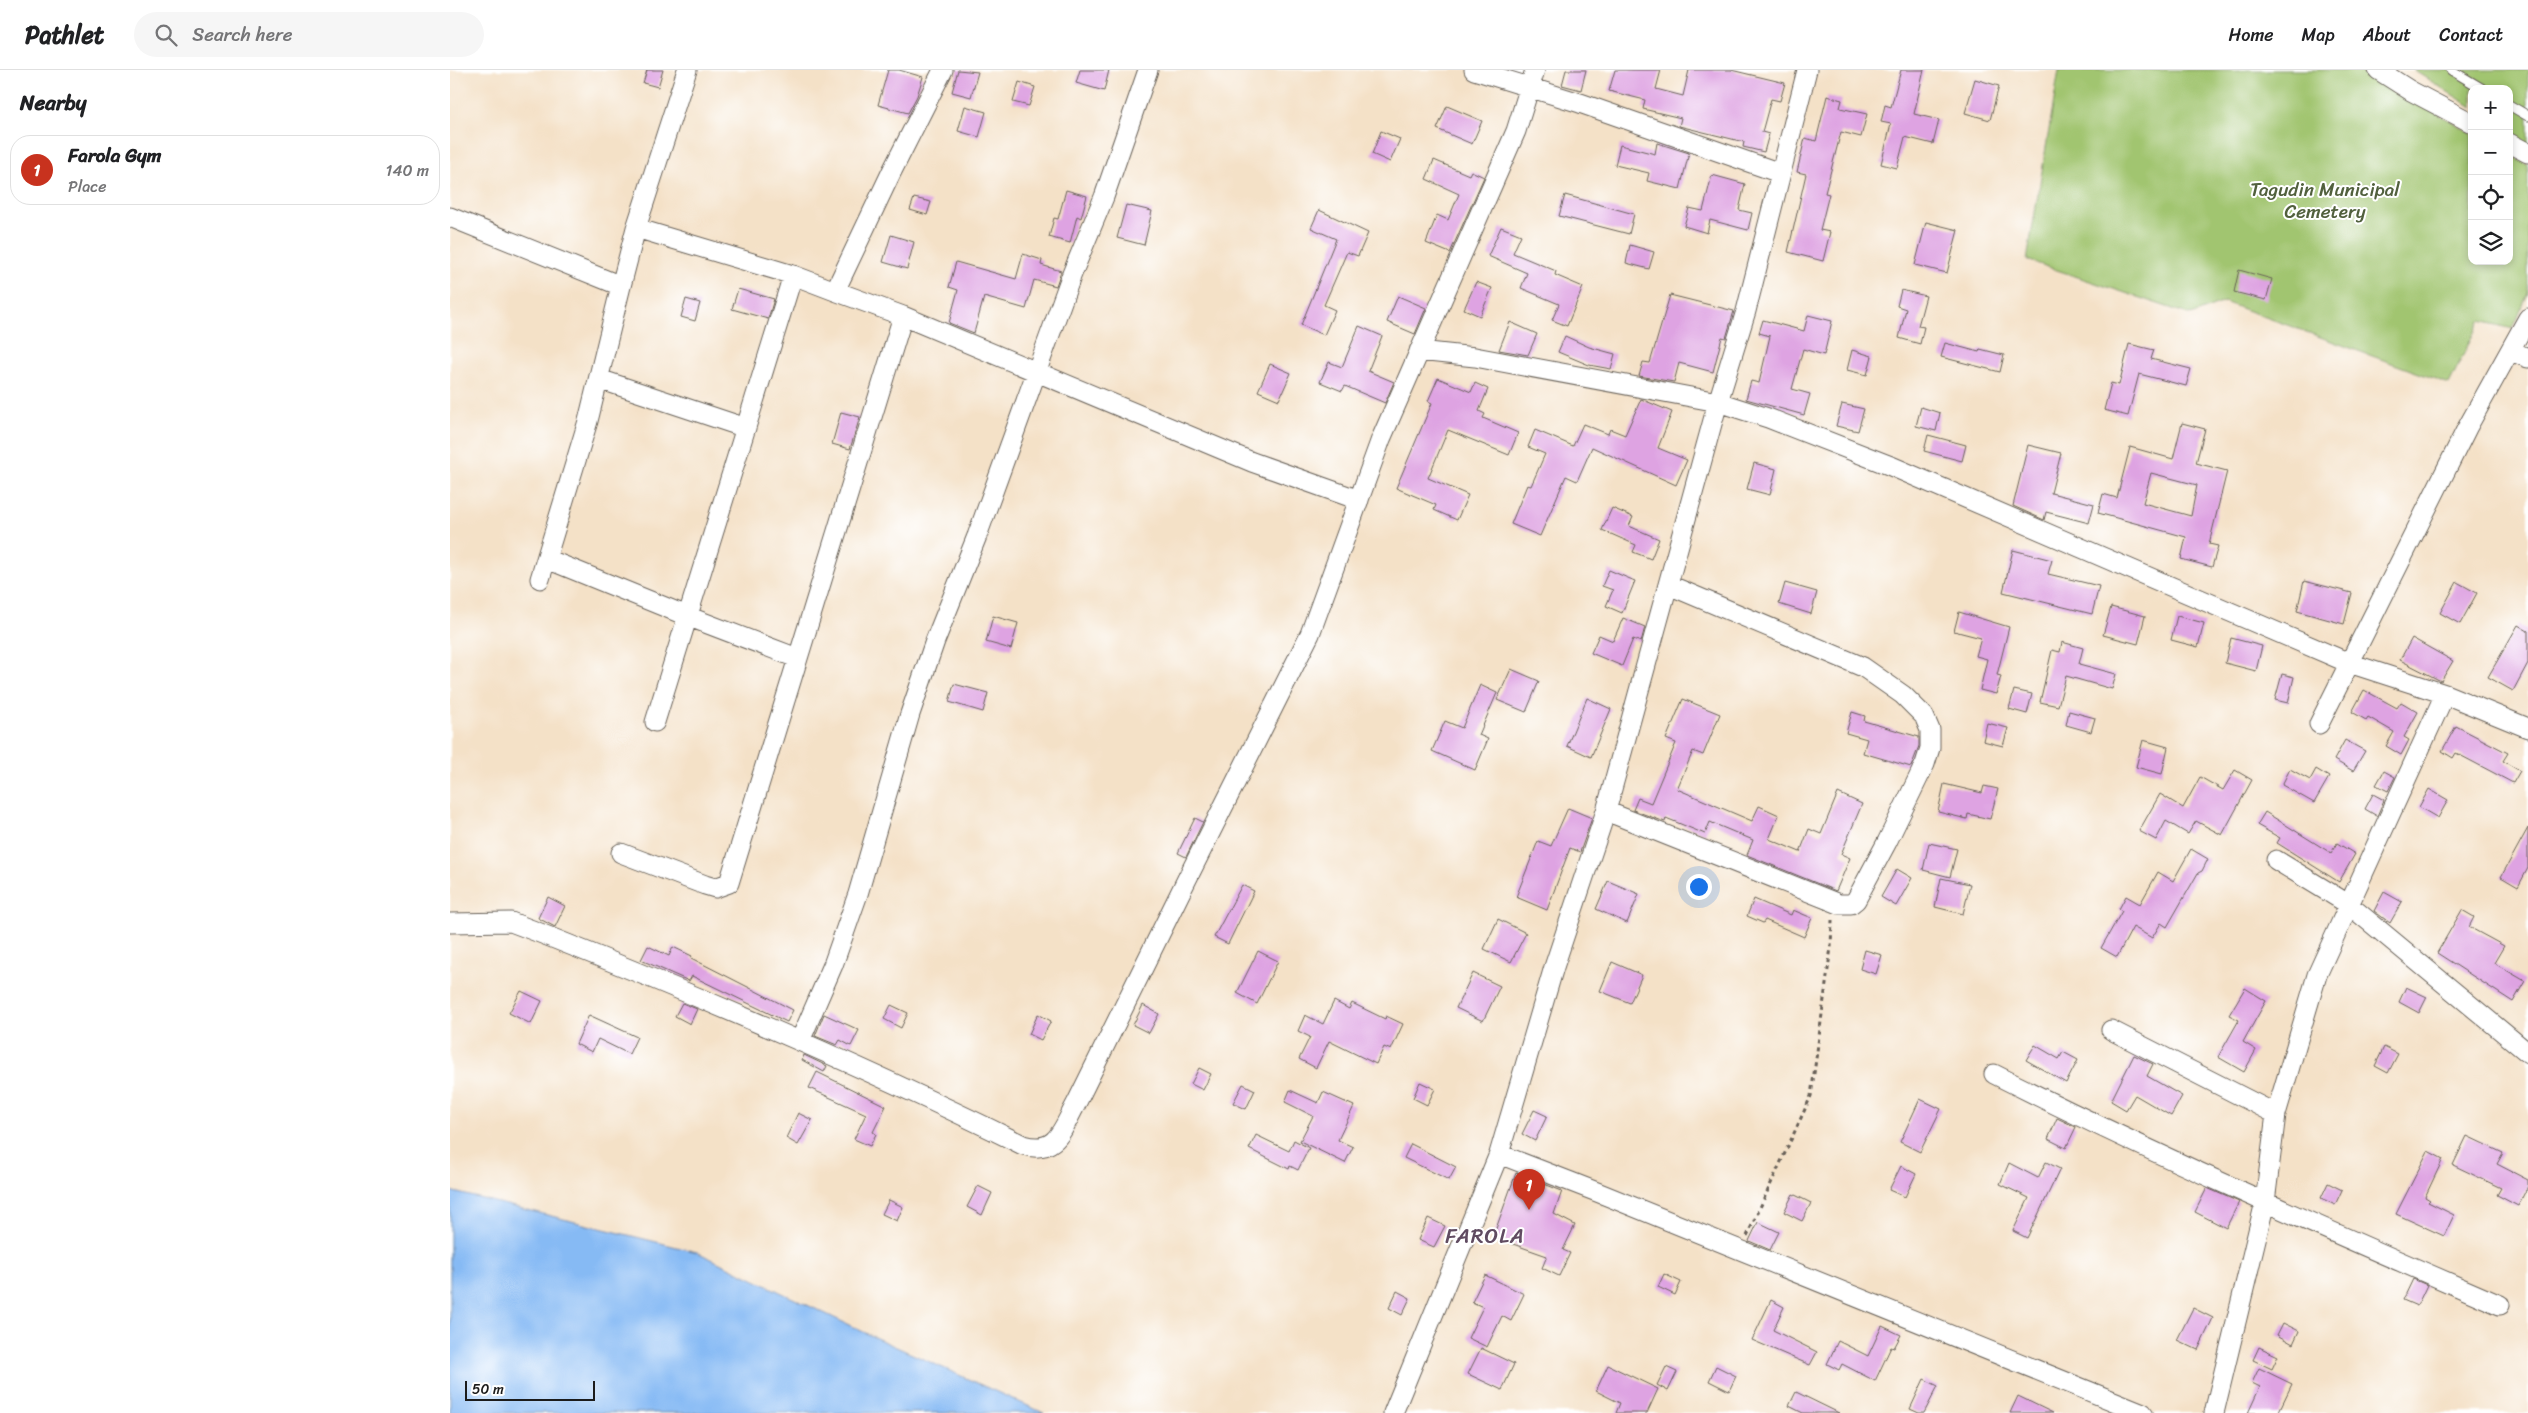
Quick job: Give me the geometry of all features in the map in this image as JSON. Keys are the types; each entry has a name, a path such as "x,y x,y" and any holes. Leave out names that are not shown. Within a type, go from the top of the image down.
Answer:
{"street":[{"path":"540,579 599,379 636,228 686,70"},
{"path":"835,291 943,70"},
{"path":"800,1040 833,965 858,894 910,714 932,650 977,536 1072,274 1104,197 1148,70"},
{"path":"1474,70 1533,78 1780,173"},
{"path":"1393,1413 1499,1154 1554,967 1606,811 1718,402 1746,311 1807,70"},
{"path":"2378,70 2410,90 2468,121"},
{"path":"450,923 511,922 800,1040 919,1093 1023,1145 1044,1148 1056,1140 1076,1104 1186,878 1310,634 1381,440 1516,131 1533,78"},
{"path":"2513,145 2528,153"},
{"path":"450,217 621,286"},
{"path":"636,228 794,275 903,316 1252,462 1359,500"},
{"path":"655,722 794,275"},
{"path":"621,854 715,888 729,883 903,316"},
{"path":"2320,724 2467,428 2520,354 2528,318"},
{"path":"1419,351 1475,357 1718,402 1821,438 1891,466 2349,663 2445,694 2528,728"},
{"path":"599,379 746,428"},
{"path":"547,560 797,658"},
{"path":"1606,811 1833,902 1845,905 1851,904 1856,900 1887,842 1925,764 1930,748 1930,730 1924,716 1903,695 1863,667 1669,585"},
{"path":"2214,1413 2265,1202 2276,1114 2317,976 2348,904 2445,694"},
{"path":"2276,860 2348,904 2528,1052"},
{"path":"2111,1030 2276,1114"},
{"path":"1994,1074 2063,1109 2265,1202 2500,1305"},
{"path":"1499,1154 2143,1413"}],"lane":[{"path":"2451,70 2476,85"},
{"path":"2513,107 2528,116"}],"path":[{"path":"1741,1250 1811,1096 1832,947 1833,902"}],"green space":[{"name":"Tagudin Municipal Cemetery","path":"2059,70 2360,70 2468,131 2468,265 2513,265 2513,156 2528,165 2528,293 2513,329 2480,321 2449,384 2224,302 2191,315 2027,260"},
{"path":"2413,70 2528,70 2528,143 2513,134 2513,85 2468,85 2468,104"}],"water":[{"path":"450,1191 697,1252 874,1337 1044,1413 450,1413"}],"building":[{"path":"647,70 663,70 658,87 643,83"},
{"path":"888,70 899,70 923,77 917,96 908,113 878,105"},
{"path":"958,70 978,72 971,97 952,92"},
{"path":"1080,70 1109,70 1104,91 1076,83"},
{"path":"1566,70 1586,70 1581,90 1562,85"},
{"path":"1615,70 1661,70 1656,89 1683,96 1689,70 1731,70 1785,83 1780,101 1771,99 1762,132 1769,134 1764,152 1743,147 1744,142 1679,126 1681,118 1643,109 1645,100 1609,91"},
{"path":"1901,70 1924,70 1914,114 1939,120 1933,144 1905,137 1897,168 1881,164 1891,124 1881,122 1885,105 1891,107"},
{"path":"1975,79 1999,86 1990,120 1965,113"},
{"path":"1019,82 1035,87 1029,106 1013,102"},
{"path":"1827,96 1842,100 1840,108 1867,114 1861,137 1841,132 1825,193 1829,194 1820,230 1830,232 1823,261 1788,252 1806,174 1797,172 1805,138 1816,141"},
{"path":"965,106 986,112 979,137 958,131"},
{"path":"1447,106 1482,121 1472,144 1437,129"},
{"path":"1381,131 1400,139 1390,162 1372,154"},
{"path":"1657,143 1689,153 1680,189 1647,181 1649,173 1615,165 1620,145 1655,154"},
{"path":"1434,160 1469,175 1471,171 1484,177 1450,253 1426,243 1437,215 1448,220 1459,194 1426,179"},
{"path":"1712,175 1745,184 1739,210 1752,213 1748,230 1710,220 1707,233 1684,226 1689,208 1703,211"},
{"path":"1066,190 1087,196 1081,218 1077,216 1070,243 1049,237 1054,218 1058,219"},
{"path":"1565,195 1634,214 1629,234 1559,216"},
{"path":"914,198 931,202 927,215 910,210"},
{"path":"1126,205 1152,211 1144,245 1117,238"},
{"path":"1319,210 1368,233 1358,256 1347,252 1324,305 1335,310 1324,335 1301,325 1336,239 1311,228"},
{"path":"1926,222 1958,230 1947,273 1915,265"},
{"path":"1501,227 1521,235 1513,253 1556,271 1555,275 1583,287 1567,326 1552,320 1559,304 1521,288 1527,273 1488,256"},
{"path":"891,235 914,242 907,269 883,262"},
{"path":"1630,245 1654,252 1649,269 1626,263"},
{"path":"1023,254 1042,260 1041,265 1061,271 1056,286 1034,280 1026,309 984,297 974,333 949,323 958,290 949,287 956,262 1016,279"},
{"path":"2239,270 2272,279 2266,300 2234,292"},
{"path":"1476,282 1492,288 1480,316 1464,309"},
{"path":"738,289 774,299 768,319 732,309"},
{"path":"1901,290 1926,296 1918,326 1924,327 1920,344 1899,338 1906,309 1897,306"},
{"path":"1670,295 1734,311 1726,338 1722,337 1713,372 1679,363 1674,382 1639,376 1643,362 1650,363"},
{"path":"1398,296 1426,308 1415,334 1387,322"},
{"path":"686,299 700,303 695,321 681,317"},
{"path":"1808,315 1832,321 1824,355 1803,349 1792,389 1810,394 1804,415 1746,399 1751,381 1759,383 1770,336 1759,333 1763,320 1804,331"},
{"path":"1510,322 1537,334 1528,355 1499,350"},
{"path":"1359,326 1382,336 1368,371 1394,382 1385,403 1345,386 1342,391 1320,382 1329,362 1342,367"},
{"path":"1565,336 1589,347 1615,354 1611,369 1589,365 1558,352"},
{"path":"1945,343 1979,352 1980,349 2004,355 2000,372 1941,357"},
{"path":"2129,344 2154,350 2151,359 2191,369 2186,386 2139,374 2128,416 2104,410 2111,383 2119,385"},
{"path":"1852,350 1872,356 1867,375 1847,370"},
{"path":"1270,364 1291,373 1279,400 1258,391"},
{"path":"1438,378 1471,392 1475,383 1488,389 1479,411 1485,414 1483,418 1518,433 1509,455 1448,430 1428,478 1468,495 1457,520 1434,510 1436,505 1396,488 1432,403 1428,401"},
{"path":"1641,399 1672,412 1658,448 1687,460 1676,485 1592,447 1577,481 1566,476 1540,536 1511,524 1527,485 1531,486 1545,454 1528,447 1535,430 1573,446 1583,424 1608,434 1610,429 1625,435"},
{"path":"1842,404 1864,409 1858,431 1836,426"},
{"path":"1921,407 1940,413 1936,431 1916,426"},
{"path":"841,412 860,417 850,449 832,444"},
{"path":"2182,423 2205,429 2196,463 2227,471 2209,544 2218,546 2212,567 2181,559 2186,537 2098,513 2103,494 2117,498 2130,447 2173,459","holes":["2151,473 2197,485 2191,516 2143,503"]},
{"path":"1928,435 1966,445 1962,461 1924,451"},
{"path":"2028,445 2061,453 2051,493 2094,504 2089,523 2046,512 2044,520 2013,506"},
{"path":"1754,463 1776,469 1770,495 1747,489"},
{"path":"1612,508 1633,517 1629,526 1659,539 1651,559 1633,552 1636,545 1602,530"},
{"path":"2013,550 2052,560 2048,574 2099,586 2092,614 2003,592"},
{"path":"1609,570 1635,581 1622,613 1606,606 1613,590 1602,586"},
{"path":"2304,581 2352,593 2344,624 2297,611"},
{"path":"2457,582 2477,593 2460,624 2440,613"},
{"path":"1785,583 1817,592 1811,614 1779,604"},
{"path":"2111,607 2145,616 2138,644 2103,635"},
{"path":"1959,612 2009,627 1997,675 2001,676 1996,694 1980,690 1987,659 1976,656 1981,638 1954,631"},
{"path":"993,616 1018,623 1011,649 986,642"},
{"path":"2177,616 2204,623 2198,647 2171,640"},
{"path":"1623,618 1645,627 1641,642 1633,639 1622,666 1591,653 1599,635 1613,641"},
{"path":"2518,625 2528,631 2528,663 2513,691 2488,677"},
{"path":"2231,638 2262,646 2256,671 2225,663"},
{"path":"2412,638 2453,661 2441,681 2400,660"},
{"path":"2062,642 2083,648 2079,664 2116,674 2112,689 2066,676 2058,706 2040,702 2052,650 2060,652"},
{"path":"1511,669 1539,681 1526,712 1497,700"},
{"path":"2282,674 2294,677 2288,703 2275,700"},
{"path":"954,684 988,693 983,712 949,702"},
{"path":"1480,685 1497,693 1479,735 1488,739 1475,770 1432,751 1445,721 1462,728"},
{"path":"2014,690 2032,694 2027,714 2009,709"},
{"path":"2364,690 2397,708 2401,702 2418,712 2404,737 2409,740 2401,755 2386,746 2394,732 2368,717 2366,720 2352,712"},
{"path":"1587,698 1611,709 1591,757 1567,746"},
{"path":"1683,699 1720,714 1703,755 1693,751 1677,789 1752,821 1759,806 1779,815 1769,839 1800,852 1809,829 1821,834 1838,793 1862,804 1841,854 1850,858 1836,891 1747,855 1753,840 1710,822 1705,834 1666,818 1665,822 1633,810 1638,798 1651,803 1676,743 1666,739"},
{"path":"2069,711 2095,718 2091,732 2066,725"},
{"path":"1852,712 1865,716 1864,721 1919,737 1919,746 1911,767 1863,753 1867,739 1846,733"},
{"path":"1987,723 2008,728 2003,746 1983,741"},
{"path":"2456,726 2508,753 2503,761 2520,771 2513,783 2456,753 2453,758 2442,751"},
{"path":"2143,740 2168,747 2162,774 2136,767"},
{"path":"2345,740 2365,751 2353,771 2334,760"},
{"path":"2290,769 2310,780 2316,769 2329,777 2314,803 2282,785"},
{"path":"2235,770 2252,780 2222,835 2196,821 2188,834 2166,821 2156,840 2139,831 2160,794 2183,808 2200,777 2223,790"},
{"path":"2384,771 2395,777 2388,791 2376,785"},
{"path":"1944,784 1982,793 1984,786 1998,789 1990,819 1968,814 1967,819 1938,812"},
{"path":"2429,789 2448,800 2438,818 2419,807"},
{"path":"2373,794 2384,800 2377,816 2365,809"},
{"path":"1568,808 1592,818 1580,852 1570,848 1547,910 1516,897 1538,841 1551,846"},
{"path":"2265,812 2331,853 2337,843 2355,854 2339,882 2277,843 2280,838 2257,825"},
{"path":"1195,818 1203,822 1186,857 1178,853"},
{"path":"2528,828 2528,868 2518,887 2501,877"},
{"path":"1929,843 1957,849 1950,877 1923,870"},
{"path":"2191,849 2208,859 2167,927 2161,923 2152,938 2133,927 2117,957 2101,948 2122,911 2119,909 2126,896 2140,904 2158,872 2173,881"},
{"path":"1897,869 1912,878 1896,906 1881,897"},
{"path":"1941,878 1970,884 1963,914 1935,907"},
{"path":"1608,881 1639,894 1627,923 1596,909"},
{"path":"1242,885 1254,891 1228,944 1214,937"},
{"path":"2384,892 2402,902 2390,923 2374,911"},
{"path":"548,897 565,906 555,927 538,918"},
{"path":"1754,899 1791,915 1793,910 1812,918 1804,937 1765,920 1763,923 1747,916"},
{"path":"2462,910 2474,917 2469,927 2504,946 2494,963 2525,981 2513,1002 2437,953"},
{"path":"1498,919 1526,933 1511,962 1484,949"},
{"path":"648,946 669,956 673,947 793,1010 787,1022 692,976 689,981 641,960"},
{"path":"1865,950 1882,955 1876,974 1860,969"},
{"path":"1258,951 1278,961 1257,1004 1237,993"},
{"path":"1612,962 1642,975 1630,1003 1600,991"},
{"path":"1473,973 1500,986 1483,1021 1456,1008"},
{"path":"2406,987 2427,997 2419,1013 2399,1002"},
{"path":"2245,988 2266,1001 2243,1042 2256,1050 2244,1072 2218,1057 2239,1020 2229,1015"},
{"path":"521,991 542,1001 531,1024 509,1013"},
{"path":"1334,1001 1349,1009 1352,1003 1385,1019 1386,1016 1403,1024 1391,1050 1384,1047 1376,1064 1329,1041 1316,1068 1299,1059 1310,1037 1298,1031 1305,1015 1323,1024"},
{"path":"682,1003 697,1009 690,1024 675,1016"},
{"path":"891,1005 908,1013 901,1028 884,1019"},
{"path":"1143,1005 1159,1014 1149,1033 1133,1025"},
{"path":"824,1014 859,1030 851,1046 840,1040 837,1045 815,1036"},
{"path":"1038,1014 1051,1021 1041,1040 1029,1034"},
{"path":"589,1015 637,1037 629,1054 598,1039 592,1052 576,1044"},
{"path":"2035,1045 2059,1059 2063,1052 2078,1060 2066,1083 2026,1060"},
{"path":"2384,1047 2398,1054 2388,1073 2375,1066"},
{"path":"804,1055 827,1066 824,1072 802,1060"},
{"path":"2134,1055 2153,1064 2147,1076 2182,1096 2171,1116 2135,1095 2126,1110 2111,1101"},
{"path":"1199,1068 1211,1074 1203,1090 1191,1084"},
{"path":"817,1072 886,1106 873,1132 876,1134 870,1146 854,1139 866,1114 809,1088"},
{"path":"1420,1082 1435,1089 1427,1105 1413,1098"},
{"path":"1243,1084 1255,1090 1246,1109 1233,1103"},
{"path":"1290,1090 1318,1103 1323,1092 1354,1106 1338,1140 1353,1147 1345,1163 1300,1141 1313,1116 1285,1102"},
{"path":"1920,1099 1941,1109 1920,1152 1900,1142"},
{"path":"1534,1110 1547,1116 1535,1141 1522,1134"},
{"path":"798,1113 812,1120 798,1145 786,1138"},
{"path":"2057,1118 2076,1127 2066,1148 2048,1139"},
{"path":"1256,1135 1289,1151 1294,1140 1309,1148 1298,1170 1290,1166 1289,1169 1249,1149"},
{"path":"2467,1136 2503,1153 2497,1164 2528,1180 2528,1186 2518,1206 2497,1195 2501,1188 2453,1165"},
{"path":"1411,1144 1456,1167 1449,1180 1404,1158"},
{"path":"2428,1151 2443,1159 2425,1197 2430,1200 2428,1202 2454,1215 2444,1236 2396,1214"},
{"path":"2046,1162 2060,1169 2027,1238 2013,1231 2029,1198 2000,1184 2009,1163 2038,1178"},
{"path":"1901,1166 1916,1174 1905,1197 1889,1190"},
{"path":"1516,1173 1562,1191 1554,1214 1575,1225 1563,1250 1570,1253 1559,1276 1542,1268 1547,1256 1493,1237"},
{"path":"2328,1183 2342,1190 2335,1205 2321,1198"},
{"path":"978,1186 992,1193 982,1215 967,1207"},
{"path":"2207,1188 2239,1202 2226,1228 2195,1212"},
{"path":"1793,1194 1811,1203 1802,1221 1784,1212"},
{"path":"889,1200 903,1207 897,1221 882,1214"},
{"path":"1428,1218 1445,1226 1434,1247 1418,1240"},
{"path":"1758,1222 1779,1232 1770,1250 1749,1241"},
{"path":"1664,1274 1681,1282 1675,1295 1658,1287"},
{"path":"1485,1275 1524,1294 1511,1321 1502,1316 1487,1347 1468,1338 1483,1307 1472,1302"},
{"path":"2413,1279 2427,1285 2417,1306 2403,1300"},
{"path":"1397,1291 1410,1298 1402,1315 1389,1308"},
{"path":"1771,1300 1784,1307 1773,1330 1817,1352 1810,1365 1752,1340"},
{"path":"2193,1308 2213,1318 2198,1350 2177,1340"},
{"path":"2283,1323 2299,1331 2293,1344 2277,1335"},
{"path":"1882,1326 1901,1335 1894,1348 1891,1347 1875,1381 1842,1364 1839,1370 1827,1364 1838,1341 1868,1356"},
{"path":"2259,1347 2278,1356 2272,1369 2253,1360"},
{"path":"1481,1348 1514,1364 1502,1390 1468,1374"},
{"path":"1608,1365 1658,1389 1647,1413 1616,1413 1620,1403 1596,1391"},
{"path":"1716,1366 1736,1376 1729,1391 1709,1381"},
{"path":"1666,1367 1677,1372 1668,1391 1657,1385"},
{"path":"2259,1368 2292,1384 2278,1413 2248,1413 2260,1387 2252,1383"},
{"path":"1924,1379 1938,1386 1924,1413 1919,1413 1910,1409"},
{"path":"1796,1392 1839,1413 1803,1413 1789,1406"},
{"path":"2018,1396 2053,1413 2010,1413"}],"place":[{"name":"Farola Gym","path":"1529,1210"}],"district":[{"name":"FAROLA","path":"1485,1236"}]}
